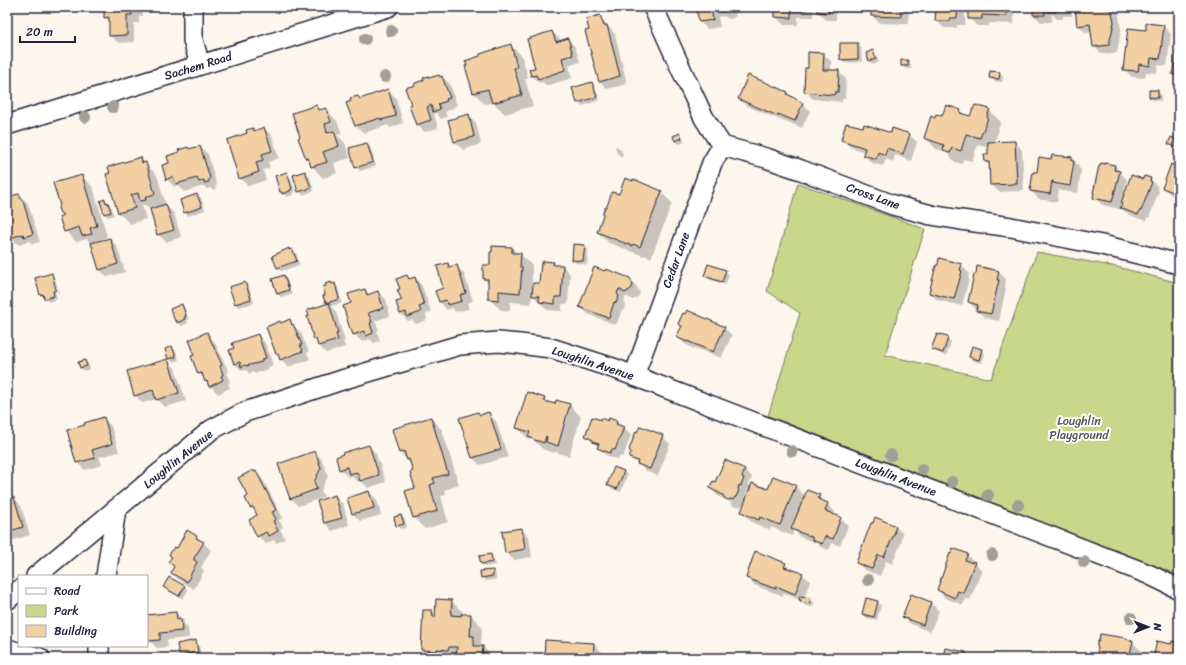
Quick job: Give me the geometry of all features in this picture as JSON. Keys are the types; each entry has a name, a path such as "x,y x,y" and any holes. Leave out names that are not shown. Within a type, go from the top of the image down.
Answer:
{"street":[{"path":"193,7 193,40 200,65"},
{"name":"Sachem Road","path":"7,125 388,7"},
{"path":"653,7 704,118 722,146"},
{"name":"Cross Lane","path":"722,146 801,170 893,205 932,215 1011,227 1102,245 1179,264"},
{"name":"Cedar Lane","path":"634,376 712,163 722,146"},
{"name":"Loughlin Avenue","path":"37,575 211,430 246,412 345,379 460,345 498,342 552,348 634,376 1148,574 1179,589"},
{"path":"106,575 116,510"},
{"path":"7,600 18,591"},
{"path":"99,647 99,658"},
{"path":"7,649 40,658"}],"green space":[{"name":"Loughlin Playground","path":"798,183 925,229 885,355 991,379 1037,252 1117,267 1179,283 1179,578 1168,571 768,416 800,313 767,291"}],"building":[{"path":"104,7 135,7 135,9 131,9 132,15 127,15 127,35 109,36 109,17 104,18"},
{"path":"694,7 728,7 729,9 721,12 718,11 717,8 711,9 713,20 699,22 697,12"},
{"path":"775,7 806,7 806,10 791,10 791,18 775,17"},
{"path":"817,7 829,7 829,13 817,12"},
{"path":"871,7 901,7 901,17 871,16"},
{"path":"936,7 958,7 957,18 950,18 950,21 935,21"},
{"path":"968,7 1007,7 1006,16 982,15 982,19 968,19"},
{"path":"1033,7 1045,7 1045,15 1033,15"},
{"path":"1048,7 1065,7 1065,9 1056,9 1056,12 1048,12"},
{"path":"1075,7 1111,7 1114,22 1109,45 1093,47 1090,24 1077,26"},
{"path":"600,15 604,26 607,25 620,76 599,82 585,31 589,30 586,19"},
{"path":"1146,23 1164,25 1160,59 1151,58 1150,66 1139,64 1138,71 1123,70 1128,28 1146,30"},
{"path":"552,31 556,42 568,38 573,55 562,58 565,70 538,79 536,75 531,76 529,69 535,68 527,39"},
{"path":"1179,41 1179,76 1172,74"},
{"path":"840,43 858,43 858,59 840,60"},
{"path":"511,44 517,67 514,68 522,95 492,103 488,89 473,93 465,66 467,66 465,61 480,56 480,54"},
{"path":"873,50 876,59 869,61 866,53"},
{"path":"808,52 824,53 823,70 839,70 838,92 835,92 834,95 804,92 805,68 808,68"},
{"path":"901,60 908,60 908,66 901,66"},
{"path":"990,71 1000,72 999,79 989,78"},
{"path":"439,75 440,77 442,76 450,98 446,99 447,101 438,104 440,109 433,112 431,105 427,107 431,120 416,125 405,88 424,80 423,78"},
{"path":"748,75 788,92 787,94 803,103 795,121 778,114 778,116 738,99"},
{"path":"592,82 597,97 577,103 572,88"},
{"path":"388,89 396,116 381,120 380,118 355,126 346,103 351,101 350,98 358,96 360,99"},
{"path":"1149,90 1158,90 1158,98 1149,97"},
{"path":"317,105 319,110 326,108 331,122 325,124 327,133 334,131 339,146 323,152 327,162 311,167 308,158 306,159 298,138 300,137 292,113"},
{"path":"946,105 961,110 960,113 970,116 975,105 990,109 980,138 966,134 961,151 952,148 950,153 943,151 944,145 924,138 931,116 935,118 936,114 942,116"},
{"path":"469,114 474,137 454,142 448,120"},
{"path":"846,123 863,127 864,124 891,133 892,128 910,134 903,154 887,148 885,155 878,152 876,159 863,155 865,148 841,140"},
{"path":"264,127 272,151 262,154 263,160 256,162 259,172 239,179 227,140 247,133 246,130 253,128 254,131"},
{"path":"680,133 682,138 675,141 673,136"},
{"path":"1171,137 1178,140 1176,147 1168,144"},
{"path":"1015,141 1017,183 990,185 989,162 985,162 984,154 988,154 988,142"},
{"path":"367,143 373,162 355,168 349,148"},
{"path":"200,146 210,178 209,182 204,183 204,180 199,182 197,178 176,184 173,176 166,180 162,165 169,163 167,156 179,152 178,150"},
{"path":"1052,155 1072,157 1072,161 1074,161 1070,186 1053,183 1052,181 1050,194 1030,191 1033,172 1037,172 1039,157 1051,159"},
{"path":"141,157 142,163 146,162 155,194 145,197 146,200 140,201 138,193 131,195 135,208 118,213 106,174 110,173 108,167"},
{"path":"1101,163 1115,165 1114,170 1120,171 1112,202 1093,198 1099,166"},
{"path":"1171,164 1179,168 1179,194 1162,188"},
{"path":"305,171 311,188 298,192 293,175"},
{"path":"287,172 292,189 282,194 275,176"},
{"path":"82,175 97,226 90,228 92,234 82,236 79,227 64,232 59,217 63,215 60,213 58,208 60,205 53,183"},
{"path":"1131,175 1143,179 1144,176 1151,178 1150,181 1152,182 1138,215 1120,208"},
{"path":"625,178 633,181 633,179 662,191 640,247 633,244 632,246 597,232 603,212 612,192 619,194"},
{"path":"19,194 23,201 33,234 24,237 23,234 10,238 7,232 7,197"},
{"path":"197,194 202,207 184,213 180,200"},
{"path":"105,199 106,203 108,202 111,212 104,214 100,201"},
{"path":"166,204 174,230 157,235 150,209"},
{"path":"110,238 118,264 99,270 91,243"},
{"path":"573,244 585,245 583,261 572,260"},
{"path":"492,246 512,247 512,253 521,253 520,267 522,267 520,293 499,291 499,300 488,299 488,279 483,279 483,265 490,265 490,252 492,252"},
{"path":"289,248 289,250 292,249 297,261 277,268 272,256"},
{"path":"939,258 962,264 960,270 962,271 954,299 929,293"},
{"path":"543,261 554,262 553,265 563,265 561,297 555,297 555,304 539,302 539,296 532,296 533,283 539,283 541,263 543,263"},
{"path":"448,263 449,267 457,265 466,293 460,295 462,301 448,305 446,300 439,302 435,291 443,288 437,266"},
{"path":"708,264 726,270 722,282 704,276"},
{"path":"977,266 999,271 997,280 999,280 991,314 976,311 978,305 968,302"},
{"path":"594,267 605,271 606,269 630,278 633,285 631,289 625,293 619,289 617,294 619,296 616,303 614,302 609,318 579,307"},
{"path":"52,273 56,290 53,291 54,296 44,299 43,294 40,295 35,278"},
{"path":"284,275 289,290 277,294 272,279"},
{"path":"407,275 409,279 415,277 424,305 419,307 421,312 407,317 406,312 400,314 396,302 402,300 397,290 400,289 396,279"},
{"path":"245,282 251,299 235,304 229,287"},
{"path":"331,282 332,284 335,283 339,299 327,303 325,302 323,296 325,295 323,287 326,286 325,284"},
{"path":"365,289 367,295 378,291 383,308 368,313 372,322 370,323 373,333 366,336 364,331 353,335 343,306 351,303 348,294"},
{"path":"329,303 338,333 336,334 338,340 318,346 316,339 314,340 307,316 309,316 307,310"},
{"path":"182,304 186,316 184,317 185,319 177,323 177,320 175,321 170,309"},
{"path":"687,310 725,327 713,352 676,337 682,326 678,324 683,313 685,314"},
{"path":"290,319 302,345 300,345 303,351 280,360 278,354 276,354 266,327 280,321 281,323"},
{"path":"207,332 222,365 220,366 223,375 221,376 223,380 209,387 207,381 205,382 202,373 198,374 191,356 194,355 189,340"},
{"path":"258,334 266,358 262,359 262,362 241,367 240,362 234,364 229,350 234,348 232,343"},
{"path":"937,334 947,336 948,338 943,353 931,349"},
{"path":"172,346 176,357 168,359 165,349"},
{"path":"972,346 982,349 979,360 969,357"},
{"path":"168,359 179,393 156,400 153,390 134,396 127,371"},
{"path":"85,360 87,366 80,368 78,362"},
{"path":"527,392 545,398 544,401 555,404 556,400 570,404 558,446 546,442 546,436 544,443 528,437 530,432 516,428"},
{"path":"478,412 480,415 489,412 501,449 472,458 459,418"},
{"path":"104,417 112,444 92,450 95,458 76,463 67,430 85,425 84,423"},
{"path":"431,417 448,474 433,478 435,483 430,485 437,511 413,518 405,491 415,488 410,472 413,471 409,459 407,460 404,451 399,453 392,429"},
{"path":"592,417 601,420 601,418 608,421 609,418 617,421 616,424 624,427 615,450 612,449 610,453 597,448 599,444 593,442 593,440 585,436"},
{"path":"640,426 663,435 650,469 637,464 638,461 629,458 631,452 629,450 636,431 637,432"},
{"path":"369,445 379,475 360,481 357,472 349,474 347,467 339,470 336,457 343,454 342,453"},
{"path":"315,451 321,468 314,482 317,489 290,499 278,464"},
{"path":"725,460 745,469 741,486 739,485 739,490 733,500 724,498 723,495 709,488 713,481 715,482"},
{"path":"614,467 624,471 617,489 607,485"},
{"path":"253,470 254,472 256,471 276,510 272,512 276,519 273,521 278,531 269,536 266,532 257,537 249,520 257,515 253,507 250,508 245,498 248,496 238,478"},
{"path":"773,476 796,485 780,525 760,517 759,520 741,512 752,483 768,489"},
{"path":"807,490 820,495 818,499 828,503 825,511 841,517 833,539 825,536 822,544 812,540 812,537 791,529"},
{"path":"369,491 374,508 352,514 347,498"},
{"path":"335,495 342,518 324,523 317,501"},
{"path":"14,497 23,527 7,532 7,499"},
{"path":"401,515 404,524 396,526 394,517"},
{"path":"875,517 896,526 895,532 884,557 878,555 872,569 856,563 871,523 873,523"},
{"path":"522,528 525,549 505,553 502,531"},
{"path":"187,530 197,536 196,538 204,542 194,558 197,562 187,582 171,573 174,566 168,562 172,557 169,555 174,547 177,548"},
{"path":"953,548 968,554 965,560 972,563 972,561 975,562 963,593 958,591 955,598 937,590"},
{"path":"755,551 786,563 784,567 803,573 795,594 776,586 776,589 746,578"},
{"path":"491,554 492,562 481,564 479,556"},
{"path":"493,570 493,576 481,578 480,571"},
{"path":"169,577 185,586 179,596 163,587"},
{"path":"911,594 931,602 923,625 902,617"},
{"path":"800,596 811,598 809,604 801,602 801,600 799,600"},
{"path":"866,598 878,601 874,617 862,614"},
{"path":"436,599 452,600 451,615 461,616 461,614 471,614 470,636 474,636 474,646 483,646 482,658 456,658 457,647 449,647 448,650 437,649 437,651 421,650 423,610 432,610 433,617 435,617"},
{"path":"176,612 177,620 181,619 182,631 160,633 160,640 148,641 148,615"},
{"path":"1100,634 1126,638 1133,641 1129,658 1096,658 1098,649 1097,642 1099,641"},
{"path":"196,640 198,652 179,656 177,644"},
{"path":"545,640 594,643 593,658 544,658"},
{"path":"1157,641 1171,644 1172,641 1179,643 1179,658 1153,658"},
{"path":"945,648 966,652 964,658 943,658"}]}
